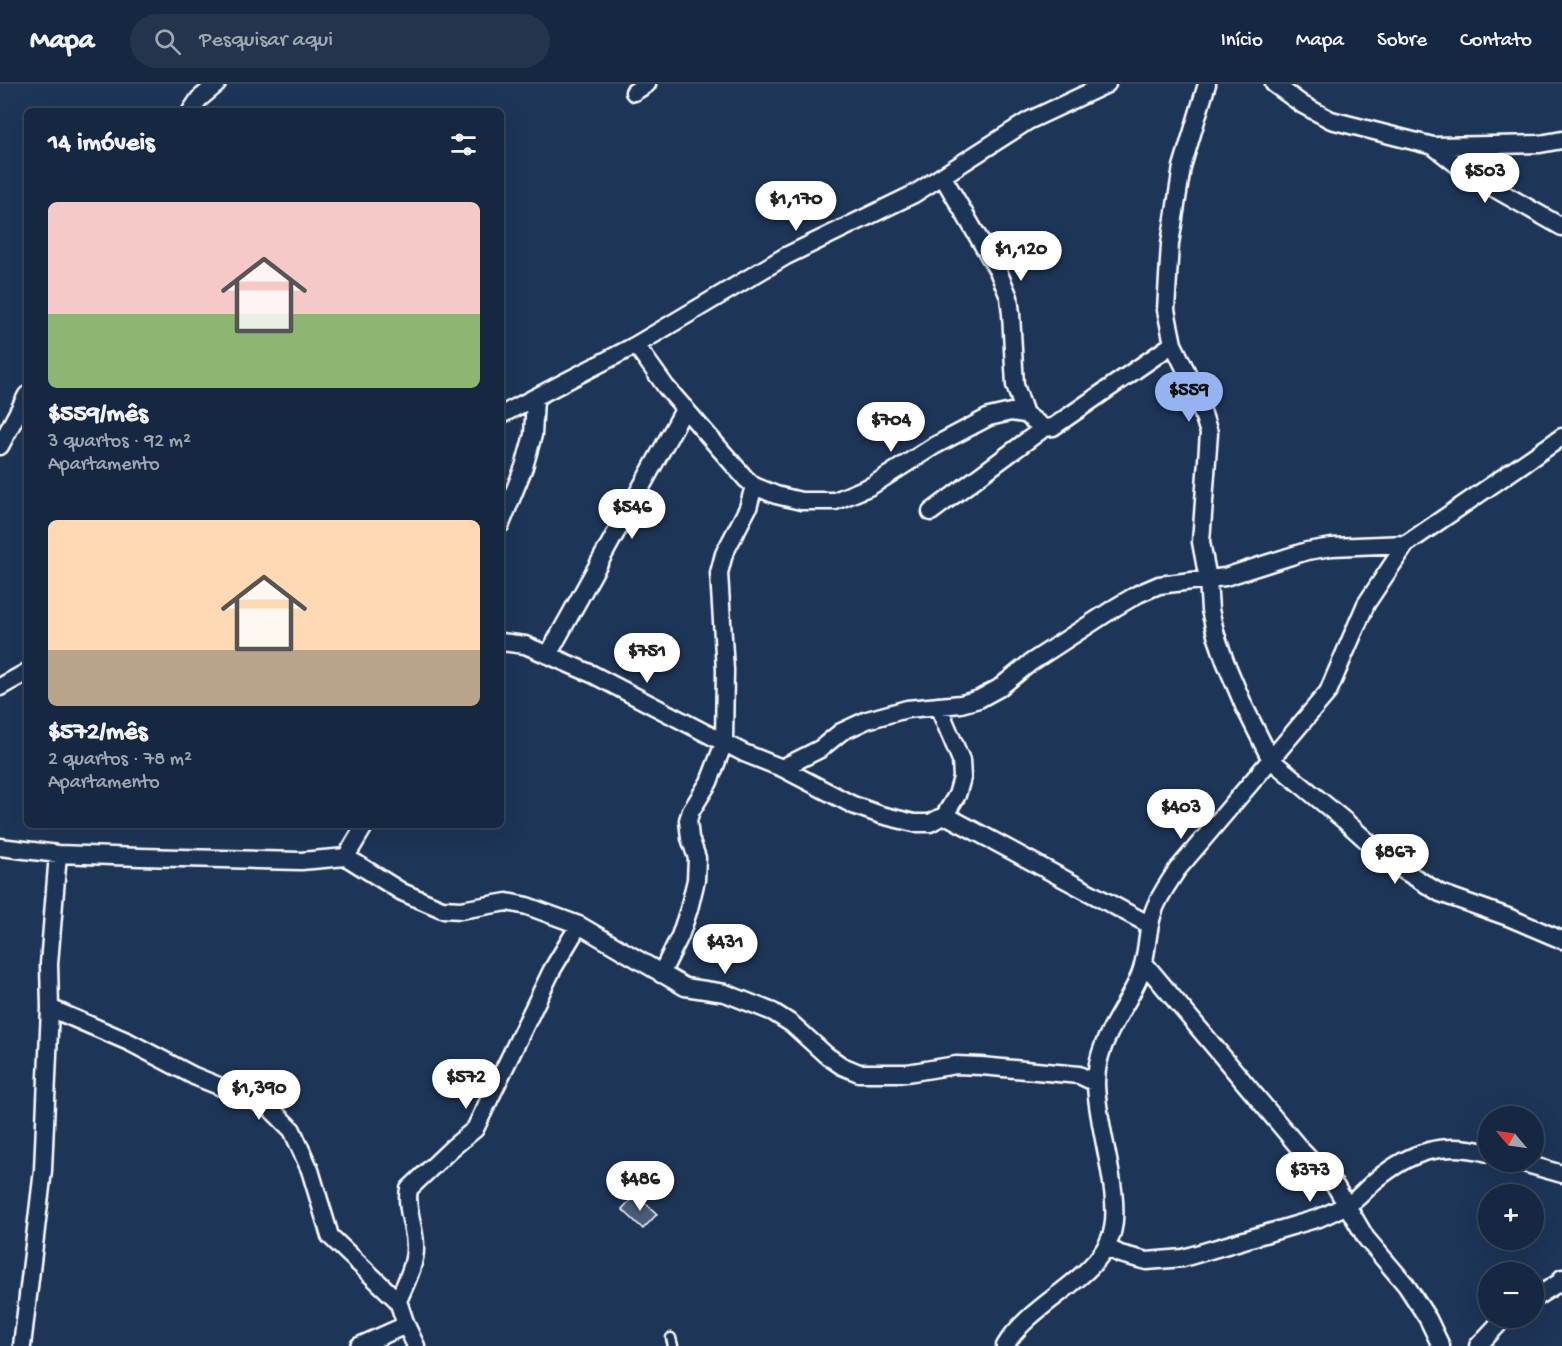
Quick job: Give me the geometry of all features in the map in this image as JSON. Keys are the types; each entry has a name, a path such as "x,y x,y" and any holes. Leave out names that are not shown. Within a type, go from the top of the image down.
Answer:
{"street":[{"path":"193,108 199,99 217,84"},
{"path":"504,414 636,345 786,256 914,194 1028,121 1107,84"},
{"path":"1207,84 1182,167 1170,244 1166,310 1173,344 1195,389 1209,433 1201,543 1208,579 1210,610 1216,635 1244,706 1271,759 1390,860 1440,893 1508,917 1562,940"},
{"path":"1274,84 1303,105 1331,120 1432,146 1540,144 1562,140"},
{"path":"1432,146 1469,174 1562,227"},
{"path":"943,177 998,271 1009,297 1015,385 1024,414"},
{"path":"931,512 1044,428 1053,427 1173,344"},
{"path":"636,345 685,408 746,479 754,486 776,495 801,501 835,501 871,486 934,446 989,417 1011,412 1024,414 1044,428"},
{"path":"504,517 524,467 533,435 535,399"},
{"path":"0,446 24,401"},
{"path":"548,655 685,408"},
{"path":"1005,1346 1034,1312 1071,1283 1106,1247 1112,1234 1115,1210 1096,1083 1098,1062 1111,1026 1132,992 1144,963 1150,925 1160,896 1177,870 1328,692 1366,604 1406,544 1562,437"},
{"path":"661,974 680,936 690,909 696,880 697,858 688,820 691,810 709,782 724,742 725,670 719,573 724,554 748,508 754,486"},
{"path":"782,768 820,749 841,732 867,720 907,709 961,704 979,699 999,688 1030,663 1137,594 1159,585 1241,573 1307,551 1332,547 1406,544"},
{"path":"504,642 525,645 592,674 844,800 881,815 914,823 930,823 945,815 957,795 962,778 961,760 938,706"},
{"path":"0,687 24,674"},
{"path":"945,815 1150,925"},
{"path":"346,857 363,828"},
{"path":"0,847 58,854 301,861 346,857 402,892 442,909 461,910 507,902 527,906 579,925 685,987 726,993 773,1012 792,1024 826,1055 842,1066 859,1073 907,1073 956,1065 1037,1070 1079,1076 1096,1083"},
{"path":"22,1346 43,1170 50,1008 49,964 58,854"},
{"path":"398,1301 409,1277 416,1247 407,1198 409,1189 452,1148 475,1130 552,970 579,925"},
{"path":"1144,963 1301,1150 1343,1196 1376,1252 1406,1285 1428,1319 1441,1346"},
{"path":"50,1008 129,1042 194,1076 268,1106 292,1130 309,1170 330,1236 398,1301 416,1346"},
{"path":"1079,1076 1098,1062"},
{"path":"1106,1247 1147,1262 1183,1258 1318,1218 1356,1199 1398,1164 1419,1153 1443,1147 1478,1151"},
{"path":"1544,1169 1562,1174"},
{"path":"1544,1292 1560,1282 1562,1278"},
{"path":"359,1346 406,1325"},
{"path":"1478,1346 1495,1328"}],"building":[{"path":"636,1194 657,1214 643,1229 622,1209"}]}
